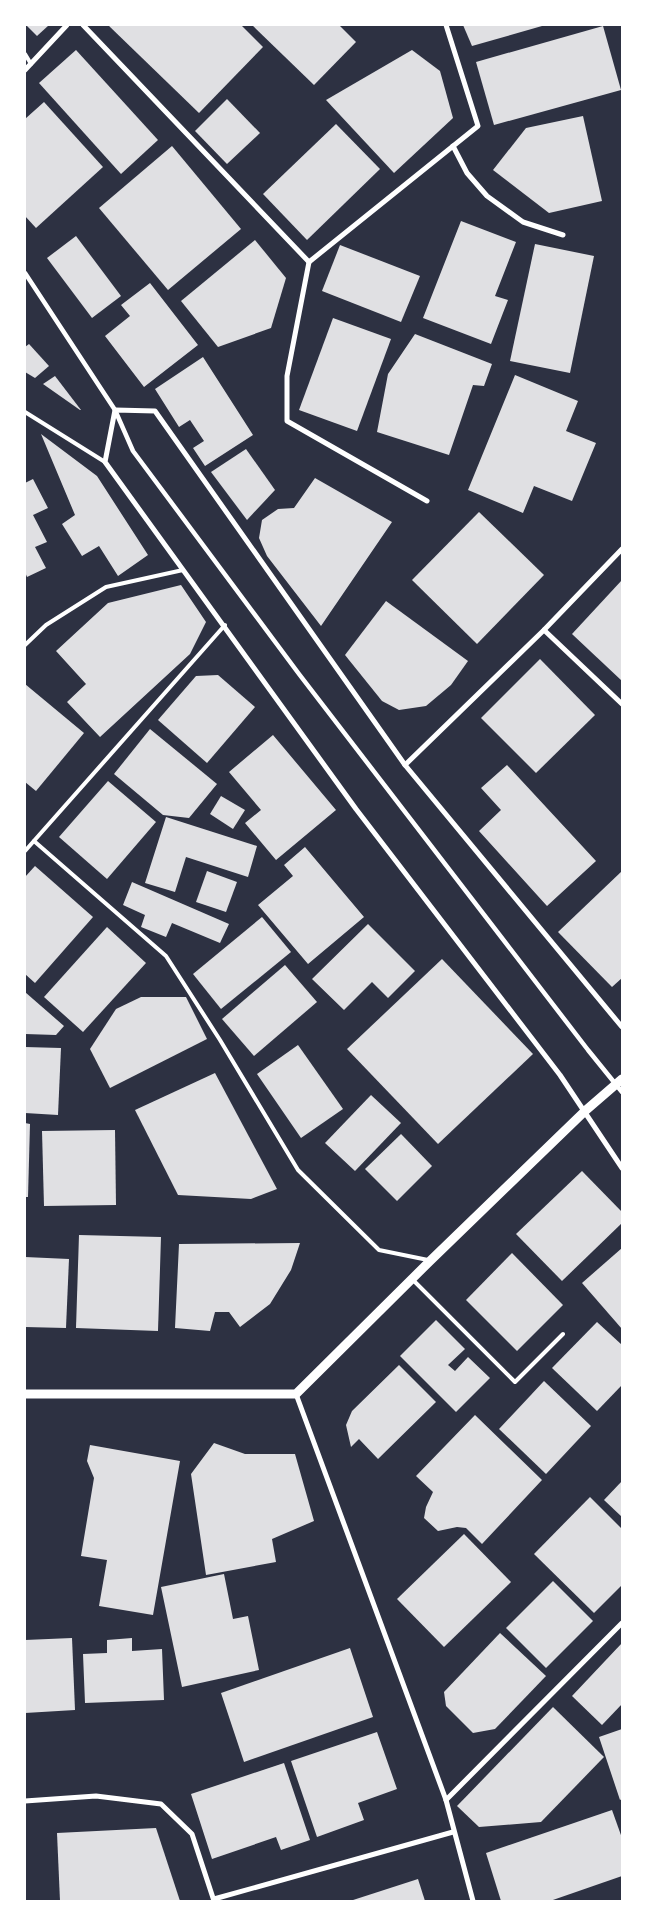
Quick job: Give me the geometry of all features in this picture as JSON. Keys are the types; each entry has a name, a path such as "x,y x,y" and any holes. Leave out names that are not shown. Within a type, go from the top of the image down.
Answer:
{"street":[{"path":"25,70 68,25"},
{"path":"83,25 309,262"},
{"path":"427,501 287,421 287,376 309,262 478,126 446,25"},
{"path":"453,146 467,173 487,196 523,222 563,235"},
{"path":"25,273 115,410 133,451 311,690 620,1085 585,1112 430,1261 296,1394 25,1394"},
{"path":"115,410 105,462 356,809 560,1075 622,1168"},
{"path":"115,410 155,411 405,765 622,1027"},
{"path":"405,765 544,630 622,550"},
{"path":"544,630 622,704"},
{"path":"296,1394 446,1800 453,1832 473,1901"},
{"path":"446,1800 622,1622"},
{"path":"25,1801 96,1796 161,1804 192,1834 214,1900 453,1832"}],"lane":[{"path":"25,54 31,64"},
{"path":"25,412 105,462"},
{"path":"25,645 46,625 106,587 182,570"},
{"path":"25,852 225,626"},
{"path":"34,841 166,956 220,1040 298,1170 379,1250 430,1261"},
{"path":"412,1280 515,1382 563,1334"}],"building":[{"path":"26,25 49,25 37,36"},
{"path":"108,25 241,25 263,47 199,113"},
{"path":"252,25 339,25 356,42 314,85"},
{"path":"463,25 542,25 542,26 472,46"},
{"path":"603,26 621,90 494,125 476,62"},
{"path":"76,50 158,140 121,174 39,83"},
{"path":"412,50 440,71 453,118 394,173 326,100"},
{"path":"227,99 260,133 227,164 195,131"},
{"path":"44,102 103,167 36,228 25,216 25,119"},
{"path":"583,116 602,201 549,213 493,170 526,128"},
{"path":"336,124 380,169 307,240 263,194"},
{"path":"172,146 241,229 168,290 99,208"},
{"path":"461,221 516,242 495,296 508,300 491,344 423,318"},
{"path":"76,236 121,296 92,318 47,258"},
{"path":"255,240 286,278 271,328 218,347 181,301"},
{"path":"535,244 594,256 570,373 510,361"},
{"path":"340,245 420,276 401,322 322,291"},
{"path":"150,283 198,345 144,387 105,336 130,316 121,305"},
{"path":"333,318 391,339 357,431 299,410"},
{"path":"415,334 492,364 484,386 473,385 449,455 377,432 388,374"},
{"path":"29,344 49,366 35,378 25,372 25,347"},
{"path":"203,357 253,435 205,466 193,448 204,441 190,420 179,427 155,389"},
{"path":"515,375 578,401 566,431 596,443 572,501 534,486 523,513 468,490"},
{"path":"55,376 81,410 43,384"},
{"path":"41,434 97,476 148,555 118,576 99,546 82,556 62,524 75,515"},
{"path":"246,449 275,490 247,520 211,472"},
{"path":"315,478 392,522 321,626 267,556 259,538 262,520 278,509 294,508"},
{"path":"33,479 48,508 33,515 47,542 35,547 46,568 27,577 25,572 25,483"},
{"path":"479,512 544,575 477,644 412,580"},
{"path":"622,580 622,681 572,634"},
{"path":"181,585 206,622 190,654 100,737 67,702 86,684 56,651 108,603"},
{"path":"386,601 468,661 451,685 426,706 399,710 382,701 345,655"},
{"path":"540,659 595,715 536,773 481,718"},
{"path":"218,675 255,707 207,763 158,720 196,676"},
{"path":"25,684 84,733 36,791 25,782"},
{"path":"150,729 217,784 189,818 163,815 114,774"},
{"path":"273,735 336,810 276,860 245,823 261,810 229,772"},
{"path":"507,765 596,861 547,906 479,831 501,810 481,788"},
{"path":"108,781 156,822 107,879 59,837"},
{"path":"221,796 245,810 233,829 210,814"},
{"path":"166,817 257,846 248,877 186,857 175,892 145,883"},
{"path":"305,847 364,917 308,964 258,905 293,876 284,865"},
{"path":"35,866 93,917 35,983 25,974 25,877"},
{"path":"207,871 237,882 226,912 196,902"},
{"path":"622,871 622,978 612,987 558,932"},
{"path":"132,882 229,924 220,943 172,923 166,937 141,927 145,915 123,905"},
{"path":"262,917 291,952 221,1009 193,974"},
{"path":"368,924 415,971 388,998 372,982 344,1010 312,979"},
{"path":"107,927 146,963 83,1032 44,997"},
{"path":"442,959 533,1054 438,1144 347,1049"},
{"path":"285,965 317,1002 254,1056 222,1019"},
{"path":"25,992 64,1026 56,1035 25,1034"},
{"path":"141,997 186,997 207,1039 110,1088 90,1049 116,1009"},
{"path":"298,1045 343,1109 301,1138 257,1074"},
{"path":"25,1047 61,1048 58,1115 25,1113"},
{"path":"215,1073 277,1189 251,1199 178,1195 135,1110"},
{"path":"371,1095 401,1123 355,1171 325,1143"},
{"path":"25,1123 30,1124 28,1197 25,1197"},
{"path":"115,1130 116,1205 44,1206 42,1131"},
{"path":"401,1134 432,1166 397,1201 365,1169"},
{"path":"582,1171 622,1212 622,1223 562,1281 516,1234"},
{"path":"79,1235 161,1237 158,1331 76,1328"},
{"path":"300,1243 291,1270 270,1304 240,1327 229,1312 215,1312 210,1331 175,1328 179,1244"},
{"path":"622,1248 622,1329 582,1283"},
{"path":"512,1253 563,1305 517,1351 466,1300"},
{"path":"25,1257 69,1259 66,1328 25,1327"},
{"path":"436,1320 465,1349 448,1365 455,1371 468,1357 490,1378 456,1412 400,1356"},
{"path":"597,1322 622,1345 622,1385 597,1411 552,1368"},
{"path":"399,1365 436,1402 378,1459 359,1439 351,1447 346,1425 352,1411"},
{"path":"544,1381 591,1426 546,1474 499,1429"},
{"path":"475,1415 542,1480 482,1544 466,1528 457,1527 438,1531 424,1518 426,1507 433,1492 416,1476"},
{"path":"214,1443 245,1454 295,1454 314,1521 272,1539 276,1562 206,1575 191,1474"},
{"path":"90,1445 180,1461 153,1615 99,1606 107,1560 81,1556 94,1478 87,1461"},
{"path":"622,1481 622,1517 604,1500"},
{"path":"590,1497 622,1529 622,1585 594,1613 534,1554"},
{"path":"464,1534 511,1582 444,1647 397,1599"},
{"path":"224,1574 233,1619 248,1616 259,1670 182,1687 161,1587"},
{"path":"553,1581 593,1621 546,1668 506,1628"},
{"path":"500,1633 546,1676 495,1729 473,1733 446,1706 444,1692"},
{"path":"72,1638 75,1710 25,1713 25,1640"},
{"path":"132,1638 132,1651 162,1649 164,1700 85,1703 83,1654 107,1653 107,1640"},
{"path":"622,1643 622,1704 602,1725 572,1696"},
{"path":"350,1648 373,1717 244,1762 221,1693"},
{"path":"553,1707 604,1757 541,1822 479,1827 457,1806"},
{"path":"622,1729 622,1799 620,1800 599,1737"},
{"path":"377,1732 397,1789 358,1803 364,1820 317,1837 291,1761"},
{"path":"284,1763 310,1840 281,1850 276,1837 212,1859 191,1794"},
{"path":"612,1810 622,1838 622,1876 550,1901 501,1901 486,1853"},
{"path":"156,1828 180,1901 60,1901 57,1833"},
{"path":"418,1879 425,1901 350,1901"}]}
